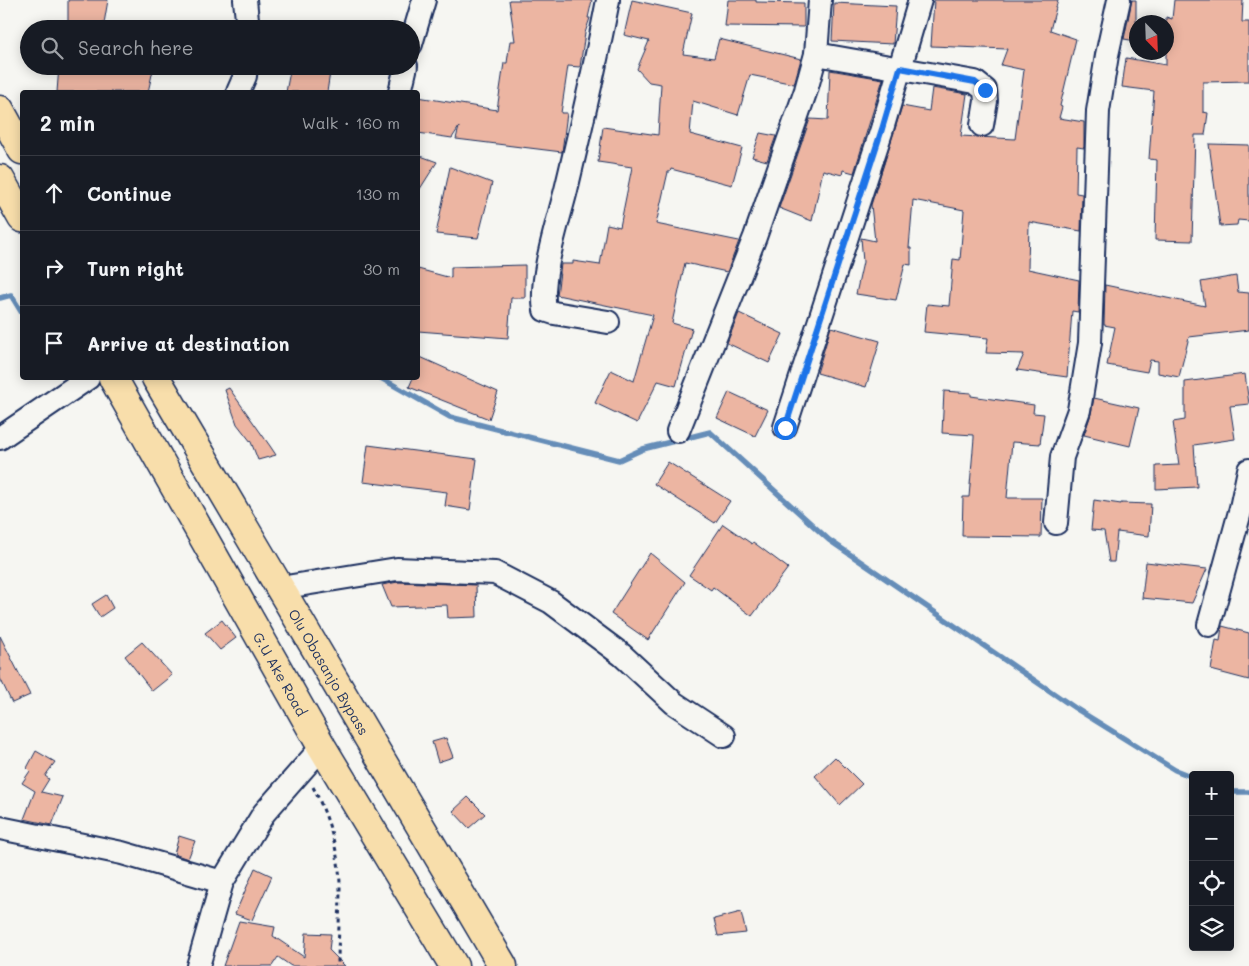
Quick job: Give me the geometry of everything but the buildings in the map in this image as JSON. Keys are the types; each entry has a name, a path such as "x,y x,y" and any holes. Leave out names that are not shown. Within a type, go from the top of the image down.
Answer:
{"main road":[{"path":"0,110 20,146"},
{"path":"0,179 20,214"},
{"name":"G.U Ake Road","path":"114,380 322,747 454,966"},
{"name":"Olu Obasanjo Bypass","path":"157,380 503,966"}],"street":[{"path":"245,0 247,20"},
{"path":"418,20 424,0"},
{"path":"608,0 591,87 549,260 543,298 545,310 608,322"},
{"path":"678,431 755,237 806,90 816,54 820,0"},
{"path":"785,428 882,129 920,0"},
{"path":"1056,523 1062,457 1079,410 1090,343 1098,110 1119,0"},
{"path":"816,54 975,82 985,90 986,101 982,125"},
{"path":"239,90 245,75"},
{"path":"400,90 404,75"},
{"path":"0,438 85,380"},
{"path":"1209,624 1241,508 1249,470"},
{"path":"280,588 397,569 495,573 550,602 622,655 674,703 724,736"},
{"path":"198,966 222,882 264,814 322,747"},
{"path":"0,828 122,853 222,882"}],"path":[{"path":"303,769 320,802 334,839 340,883 338,966"}],"waterway":[{"path":"0,298 11,295 20,310"},
{"path":"385,380 450,417 619,460 643,449 710,432 829,540 1075,708 1175,770 1189,775"},
{"path":"1234,792 1249,792"}],"route":[{"path":"785,428 900,68 975,82 985,90"}]}
